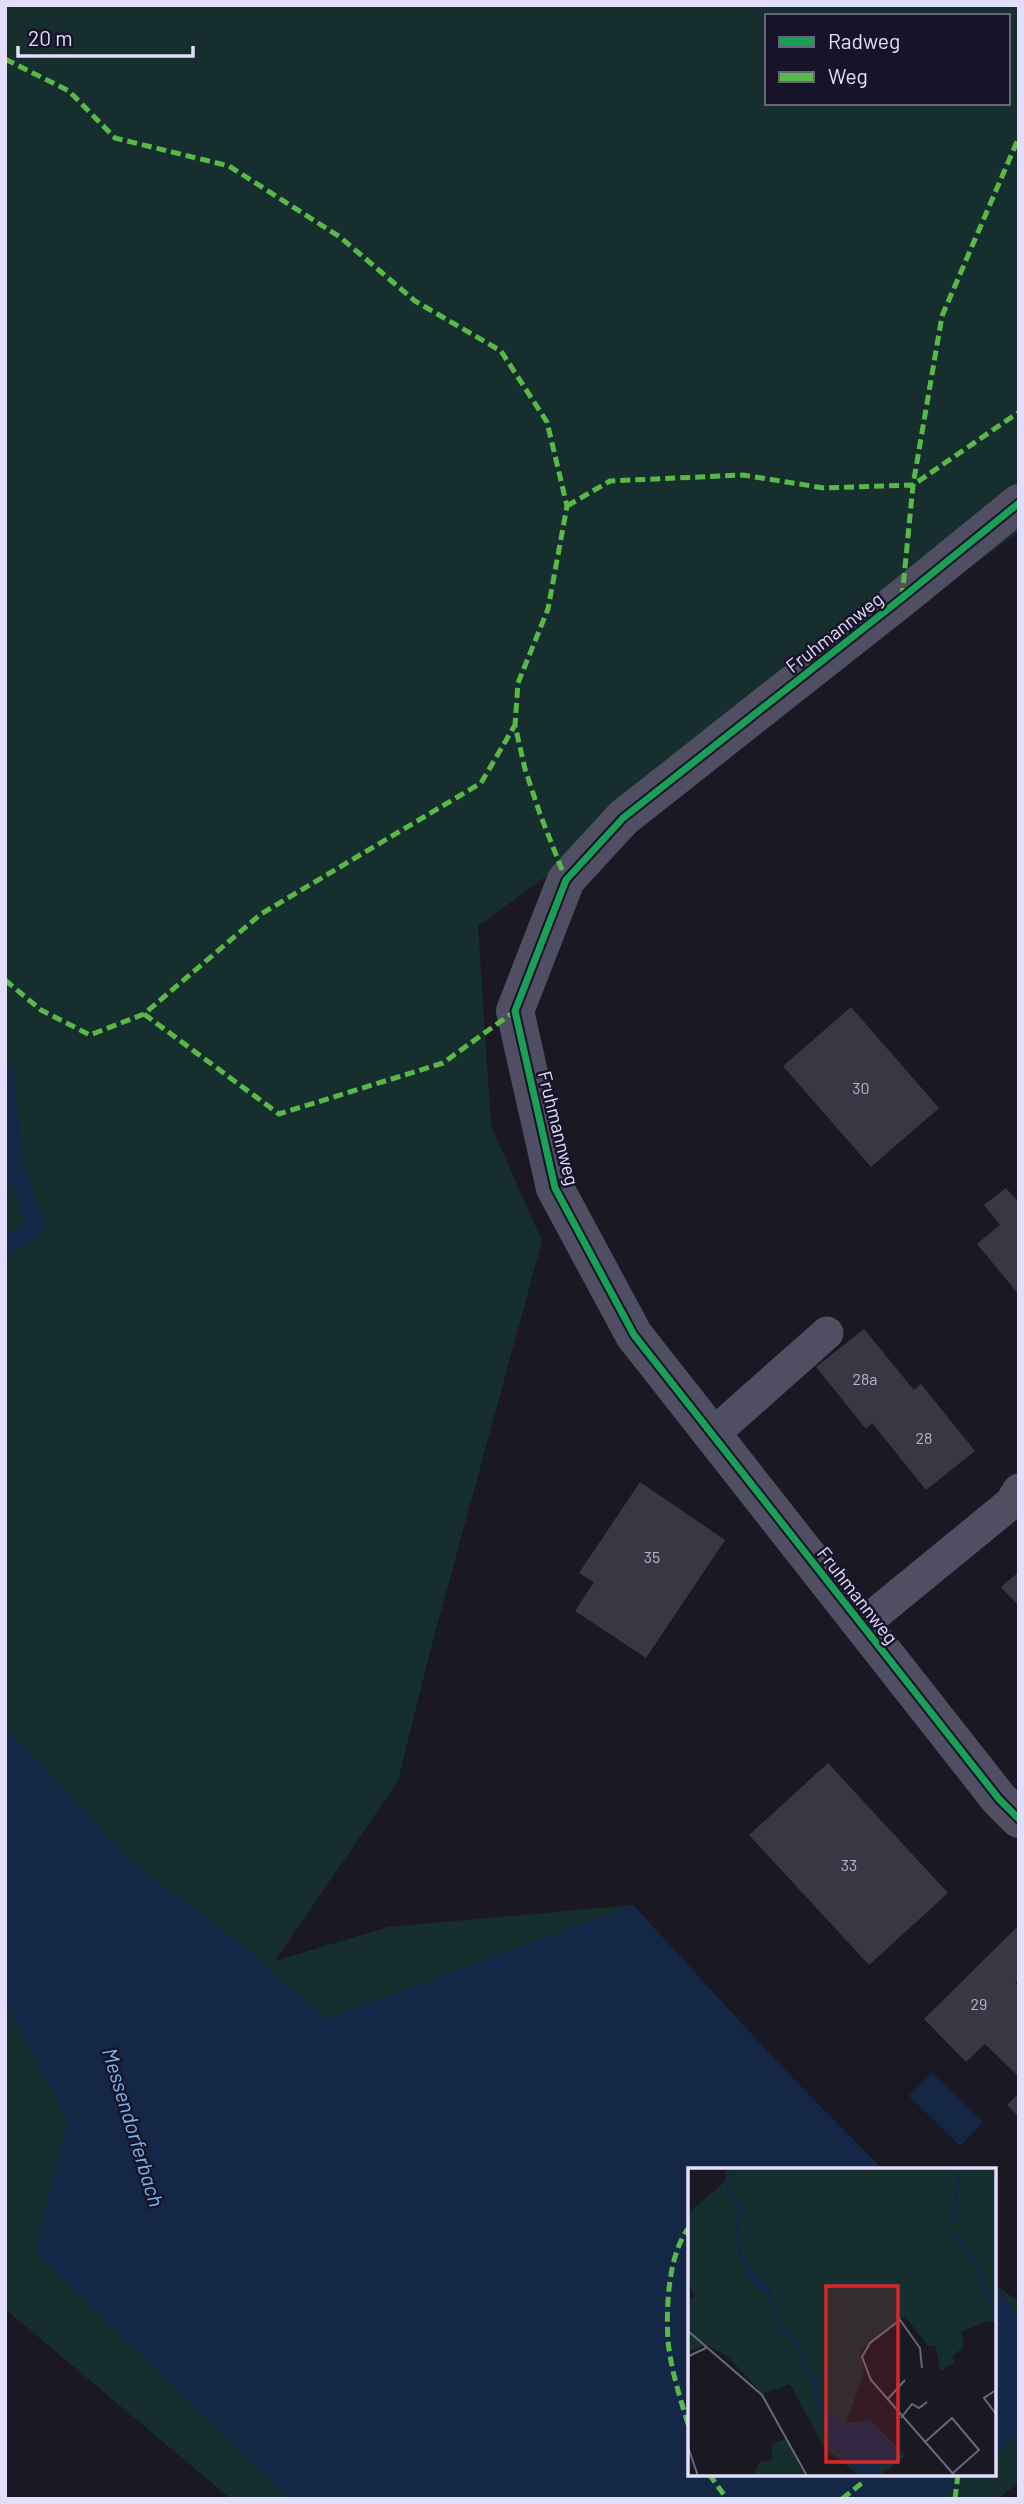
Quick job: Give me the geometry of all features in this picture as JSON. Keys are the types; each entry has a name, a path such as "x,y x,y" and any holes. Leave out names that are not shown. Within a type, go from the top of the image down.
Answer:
{"street":[{"name":"Fruhmannweg","path":"1014,506 623,818 566,880 515,1012 555,1188 634,1335 999,1799 1019,1819"}],"lane":[{"path":"712,1435 827,1334"},
{"path":"862,1625 1012,1503 1019,1490"}],"green space":[{"path":"5,5 1019,5 1019,532 478,926 491,1126 542,1241 428,1659 398,1781 275,1961 388,1927 633,1905 778,2063 881,2168 688,2168 688,2476 996,2476 996,2285 1019,2302 1019,2482 998,2499 231,2499 5,2309"}],"water":[{"name":"Messendorferbach","path":"5,1727 135,1865 235,1939 326,2019 633,1905 778,2063 881,2168 688,2168 688,2476 969,2476 940,2499 290,2499 35,2252 68,2122 5,2000"},
{"path":"932,2073 983,2122 960,2146 909,2096"},
{"path":"996,2286 1019,2317 1019,2435 996,2455"}],"building":[{"path":"851,1007 939,1108 871,1167 783,1066"},
{"path":"1006,1188 1019,1203 1019,1295 977,1244 1000,1225 984,1205"},
{"path":"864,1329 914,1390 921,1384 975,1451 926,1490 872,1423 866,1429 816,1367"},
{"path":"640,1482 725,1540 646,1658 575,1611 594,1582 579,1573"},
{"path":"1019,1572 1019,1606 1001,1587"},
{"path":"828,1763 948,1893 869,1965 749,1835"},
{"path":"1019,1925 1019,1980 1015,1983 1019,1987 1019,2077 985,2044 966,2062 924,2019"},
{"path":"1019,2093 1019,2117 1007,2105"}],"waterway":[{"path":"5,1075 14,1163 36,1227 5,1248"}],"marked path":[{"path":"5,59 69,91 115,138 229,166 340,237 415,301 501,351 547,422 567,506 548,609 518,683 515,725 525,769 566,880"},
{"path":"902,598 913,485 942,316 1019,137"},
{"path":"567,506 610,481 743,475 824,488 913,485 1019,412"},
{"path":"5,980 41,1010 90,1035 144,1014 261,914 481,783 515,725"},
{"path":"144,1014 279,1114 443,1063 515,1011"},
{"path":"688,2229 673,2265 667,2327 674,2375 688,2423"},
{"path":"710,2476 727,2499"},
{"path":"955,2499 958,2476"},
{"path":"842,2499 862,2483"}],"cycle path":[{"path":"1019,503 623,818 566,880 515,1011 555,1188 634,1335 999,1799 1019,1819"}]}
